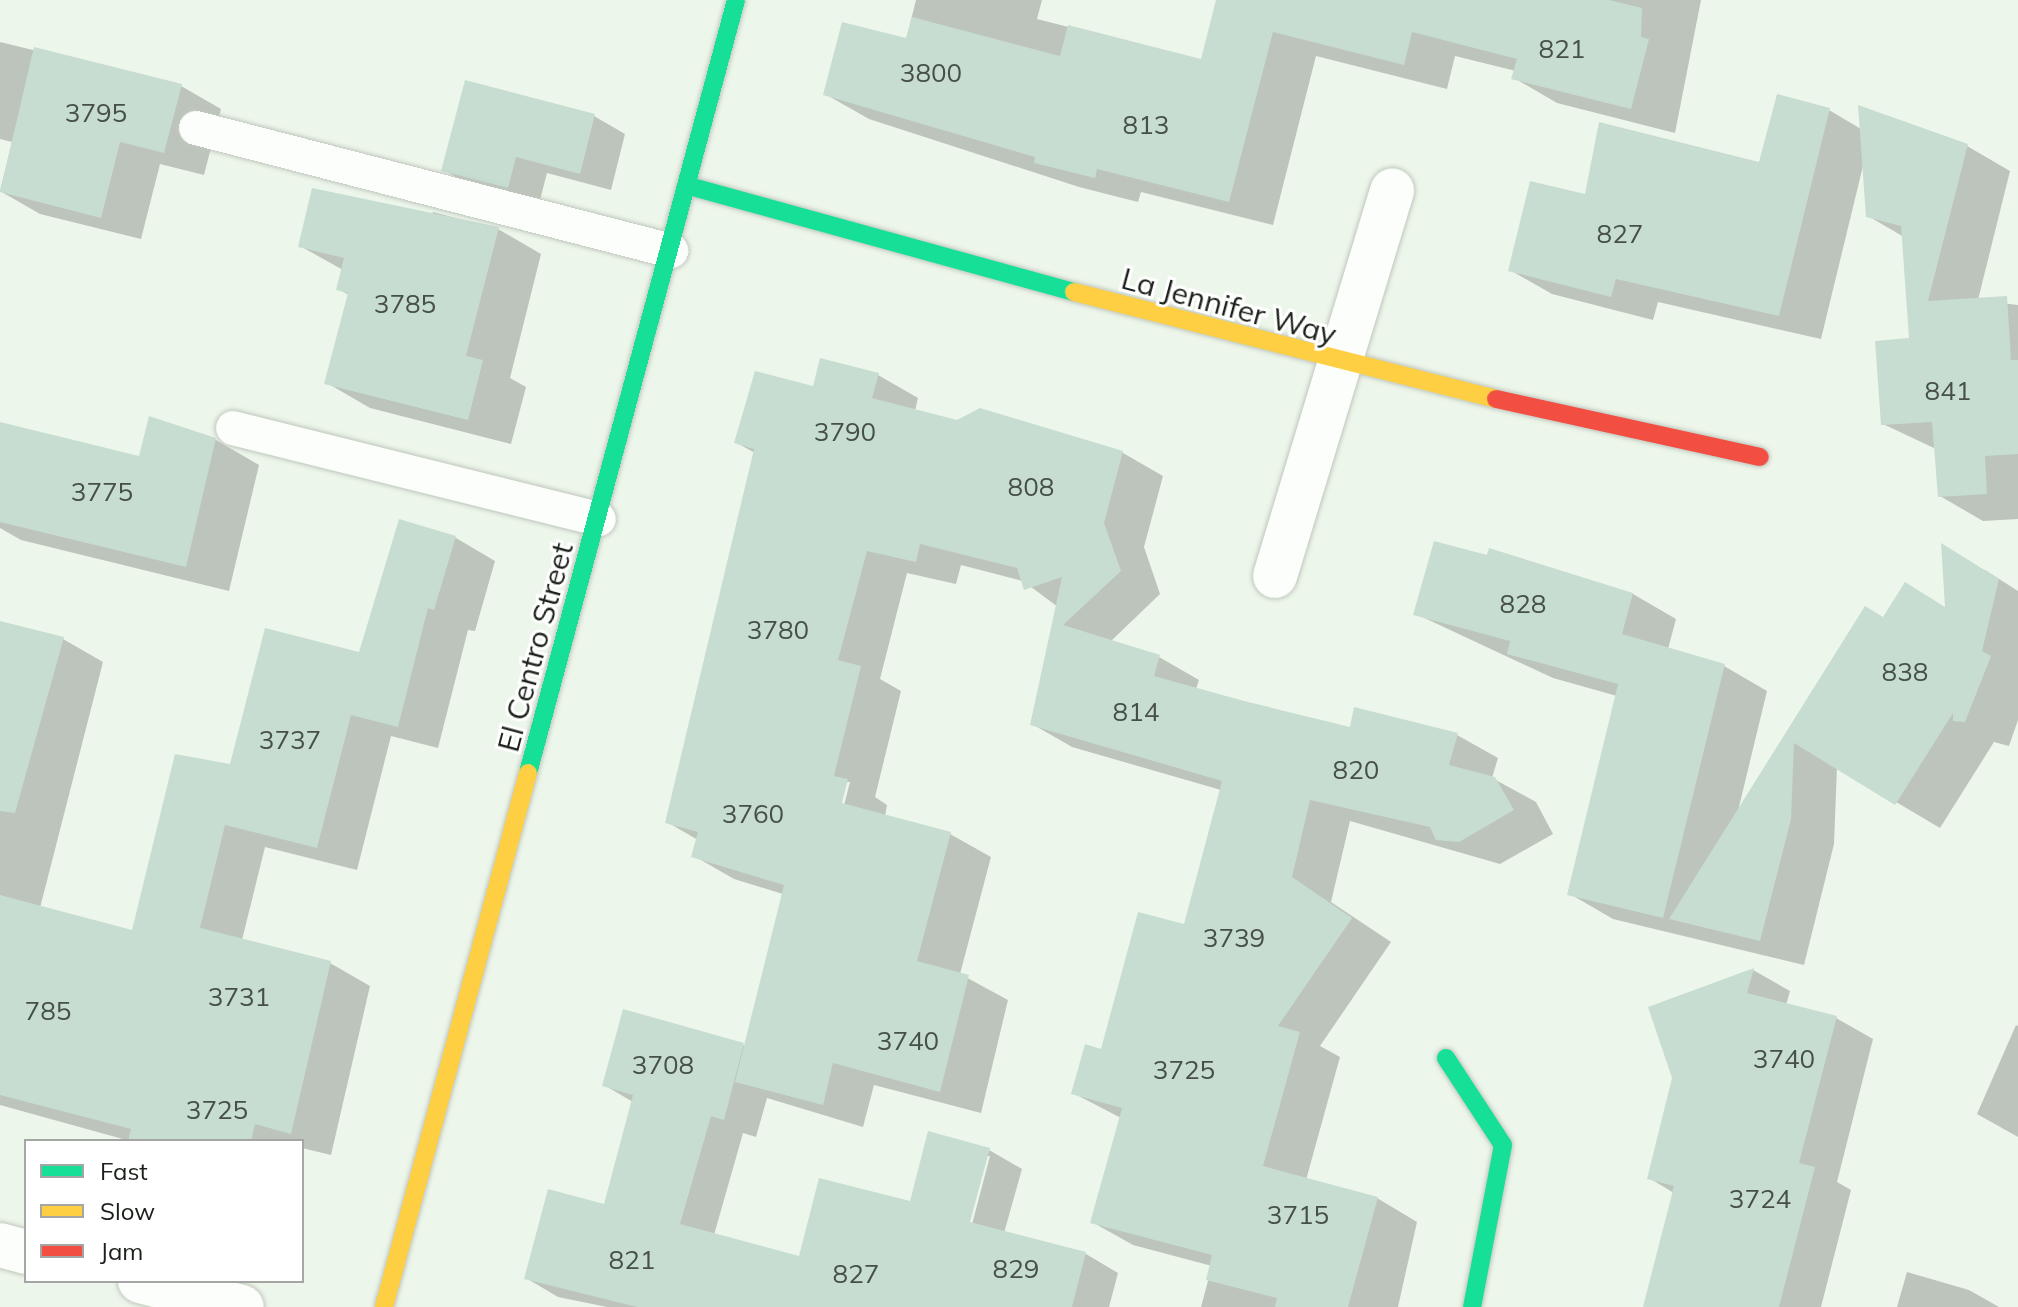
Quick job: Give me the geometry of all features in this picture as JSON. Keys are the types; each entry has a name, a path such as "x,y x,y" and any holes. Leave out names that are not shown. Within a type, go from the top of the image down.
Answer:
{"street":[{"name":"El Centro Street","path":"384,1307 689,186 736,0"},
{"name":"La Jennifer Way","path":"689,186 1343,366 1760,457"},
{"path":"1275,576 1343,366 1392,190"},
{"path":"1446,1058 1503,1145 1472,1307"},
{"path":"0,1245 24,1251"},
{"path":"148,1283 242,1307"}],"lane":[{"path":"196,128 671,251"},
{"path":"233,428 599,519"}],"building":[{"path":"1216,0 1609,0 1642,8 1641,37 1649,39 1631,109 1511,79 1517,59 1412,32 1404,65 1273,32 1229,202 1097,169 1095,178 1034,163 1035,157 823,95 842,22 906,38 912,17 1060,56 1068,25 1201,59"},
{"path":"34,47 182,84 164,153 120,142 101,218 0,192"},
{"path":"465,80 595,114 580,174 516,157 508,188 441,171"},
{"path":"1777,94 1830,108 1779,316 1616,279 1611,297 1508,271 1530,181 1585,194 1599,122 1759,162"},
{"path":"1858,105 1968,144 1928,301 2007,296 2011,360 2018,360 2018,454 1985,456 1987,494 1938,497 1932,422 1881,425 1875,341 1909,338 1901,226 1866,217"},
{"path":"312,188 499,227 466,356 483,360 468,420 324,384 348,293 336,290 344,258 298,247"},
{"path":"820,358 879,373 872,398 957,420 980,408 1123,451 1104,523 1121,571 1063,625 1160,655 1154,676 1244,701 1350,727 1354,707 1458,733 1449,765 1495,777 1514,810 1459,842 1436,840 1430,827 1310,800 1292,877 1352,918 1278,1026 1300,1032 1263,1166 1378,1197 1348,1307 1275,1307 1277,1298 1206,1280 1212,1255 1090,1223 1122,1108 1071,1094 1085,1044 1101,1049 1138,912 1184,924 1222,781 1030,725 1062,577 1024,590 1017,568 920,544 916,562 867,551 838,660 861,666 834,776 848,779 842,803 951,832 917,961 969,975 940,1092 833,1063 823,1105 735,1082 784,885 691,857 698,832 665,823 754,449 734,443 755,371 813,386"},
{"path":"149,416 216,438 186,567 0,522 0,422 139,456"},
{"path":"399,519 456,536 434,610 428,608 398,727 351,715 317,848 225,825 200,928 331,961 291,1134 255,1124 251,1139 128,1139 131,1129 0,1095 0,895 132,930 175,754 230,764 265,628 359,652"},
{"path":"1434,541 1487,555 1489,548 1633,593 1622,634 1725,664 1663,918 1567,895 1618,684 1507,654 1510,641 1413,615"},
{"path":"1941,543 1999,579 1982,651 1991,656 1965,722 1953,721 1953,713 1895,805 1794,743 1791,819 1760,941 1669,919 1865,606 1883,617 1905,582 1945,607"},
{"path":"0,621 64,637 15,813 0,811"},
{"path":"1754,968 1747,993 1837,1016 1799,1163 1815,1167 1779,1307 1643,1307 1674,1186 1647,1179 1672,1078 1648,1007"},
{"path":"623,1009 744,1043 724,1120 711,1116 680,1224 799,1256 819,1178 910,1201 928,1131 990,1148 970,1222 1086,1252 1072,1307 637,1307 524,1279 548,1189 604,1204 633,1095 602,1086"}],"traffic: fast":[{"path":"528,773 736,0"},
{"path":"689,186 1074,292"},
{"path":"1446,1058 1503,1145 1472,1307"}],"traffic: slow":[{"path":"1074,292 1496,399"},
{"path":"384,1307 528,773"}],"traffic: jam":[{"path":"1496,399 1760,457"}]}
